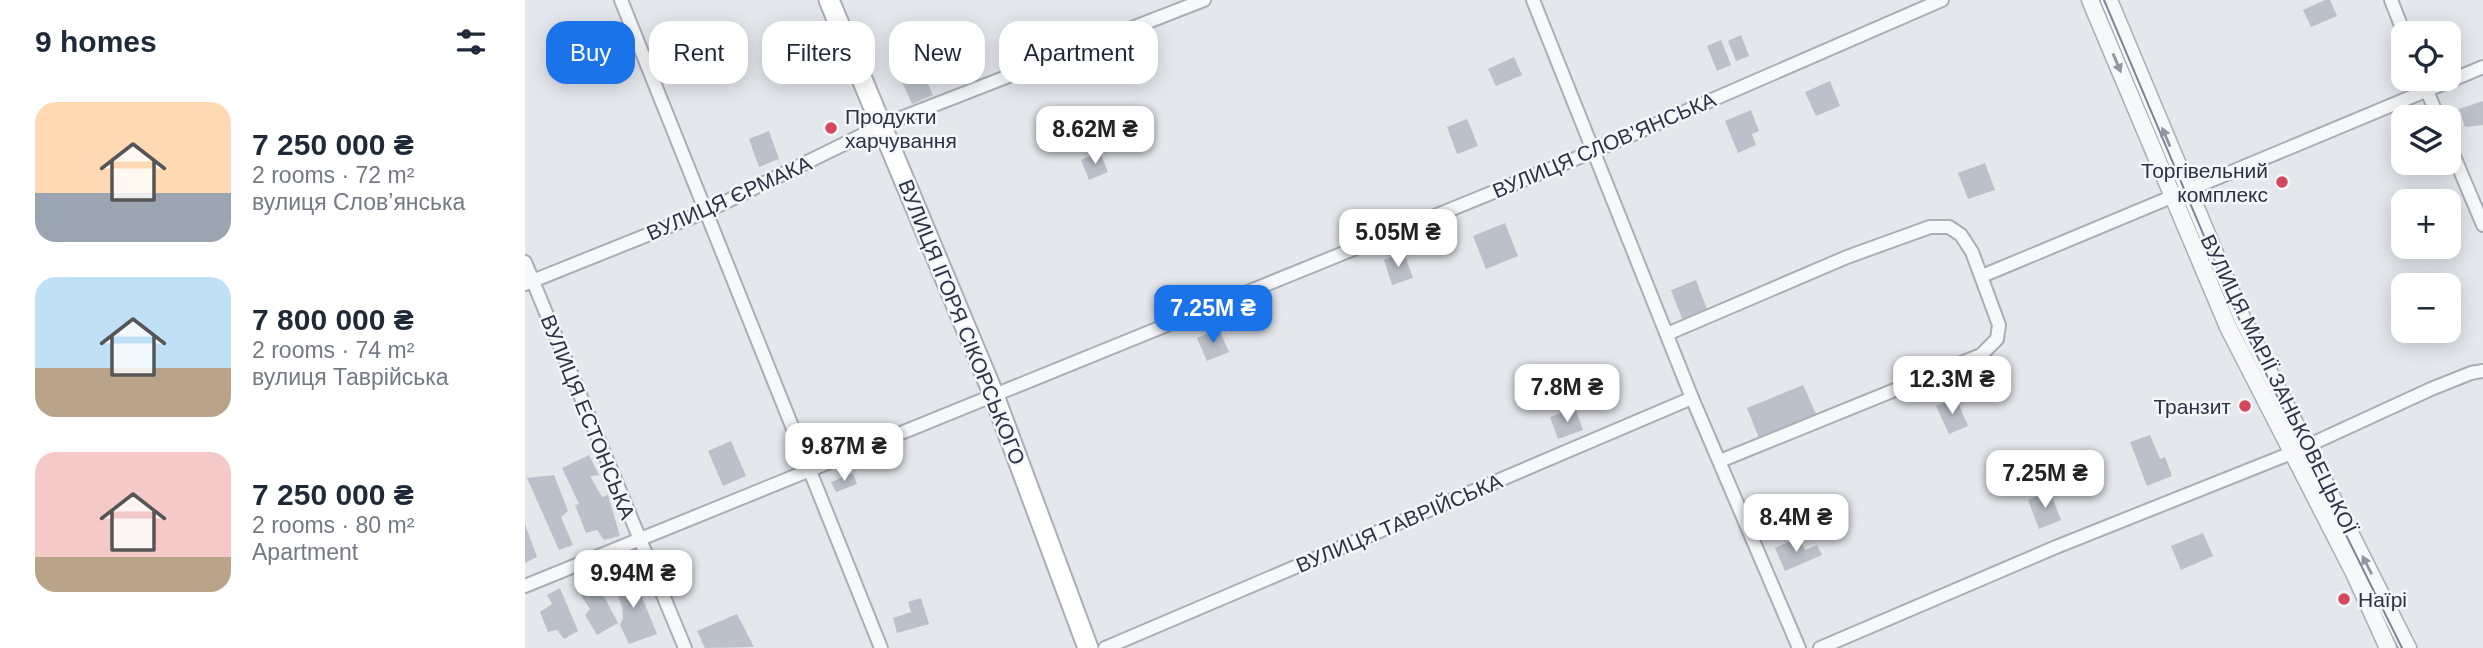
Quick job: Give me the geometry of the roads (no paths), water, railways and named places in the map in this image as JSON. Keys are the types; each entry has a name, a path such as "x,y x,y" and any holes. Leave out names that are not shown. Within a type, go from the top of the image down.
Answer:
{"main road":[{"name":"ВУЛИЦЯ ІГОРЯ СІКОРСЬКОГО","path":"829,0 993,393 1088,648"}],"street":[{"path":"621,0 881,648"},
{"name":"ВУЛИЦЯ ЄРМАКА","path":"529,283 707,211 883,125 1204,0"},
{"path":"1533,0 1692,398 1799,648"},
{"name":"ВУЛИЦЯ СЛОВ’ЯНСЬКА","path":"525,586 811,471 993,393 1592,152 1942,0"},
{"name":"ВУЛИЦЯ МАРІЇ ЗАНЬКОВЕЦЬКОЇ","path":"2090,0 2181,193"},
{"name":"ВУЛИЦЯ МАРІЇ ЗАНЬКОВЕЦЬКОЇ","path":"2109,0 2228,327 2301,449 2408,648"},
{"path":"2391,0 2399,21"},
{"path":"2461,74 2483,67"},
{"path":"1982,276 2181,193 2410,91"},
{"path":"2461,173 2483,225"},
{"path":"1667,334 1847,257 1930,227 1949,227 1961,235 1982,276 1999,325 1997,339 1981,355 1720,461"},
{"name":"ВУЛИЦЯ ЕСТОНСЬКА","path":"525,262 529,283 685,648"},
{"path":"1820,648 2056,547 2301,449 2431,389 2483,371"},
{"name":"ВУЛИЦЯ ТАВРІЙСЬКА","path":"1105,648 1692,398"},
{"name":"ВУЛИЦЯ МАРІЇ ЗАНЬКОВЕЦЬКОЇ","path":"2301,449 2388,648"}],"tram line":[{"path":"2104,0 2240,321 2402,648"}],"place":[{"name":"Продукти харчування","path":"831,128"},
{"name":"Торгівельний комплекс","path":"2282,182"},
{"name":"Транзит","path":"2245,406"},
{"name":"Наїрі","path":"2344,599"}]}
